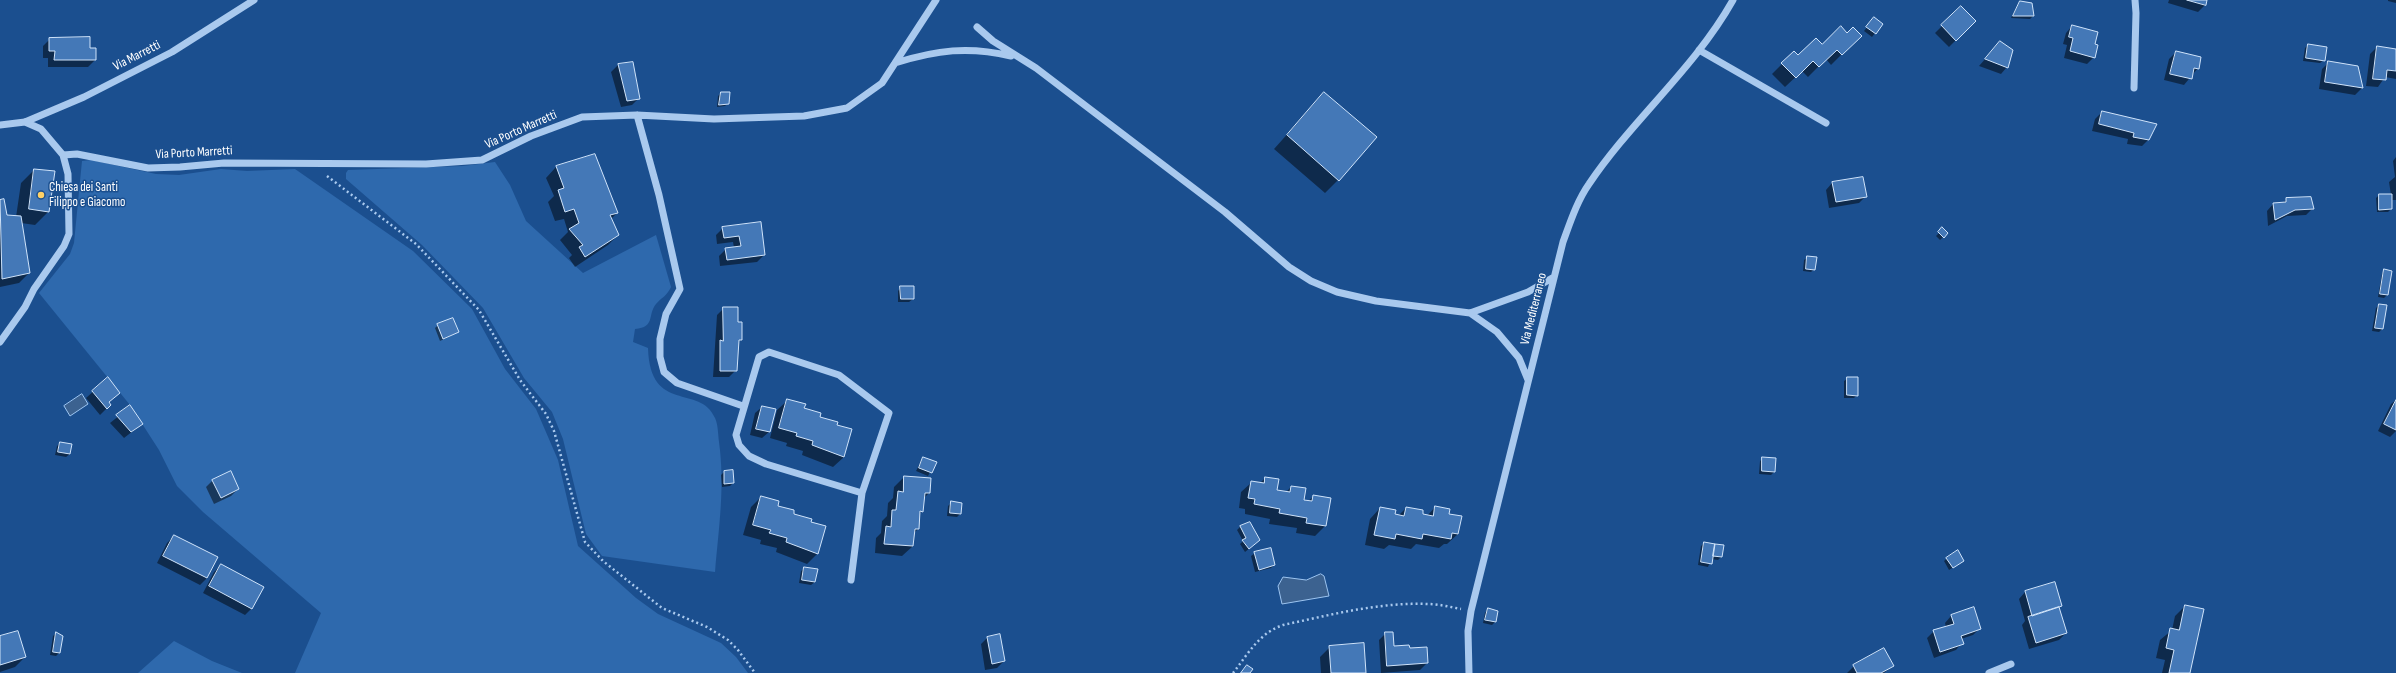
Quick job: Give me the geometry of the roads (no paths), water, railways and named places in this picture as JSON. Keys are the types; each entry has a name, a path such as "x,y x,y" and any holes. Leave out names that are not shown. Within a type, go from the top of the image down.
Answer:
{"street":[{"name":"Via Marretti","path":"0,125 25,122 84,97 172,52 254,0"},
{"name":"Via Porto Marretti","path":"63,155 77,154 148,168 224,163 426,164 482,160 531,136 582,117 637,115 714,119 804,116 847,108 882,83 936,0"},
{"name":"Via Mediterraneo","path":"1469,673 1468,631 1471,610 1563,242 1588,185 1699,50 1722,19 1733,0"},
{"path":"2134,0 2136,13 2134,88"},
{"path":"977,27 1016,57 1036,68 1225,212 1289,266 1311,281 1337,292 1376,300 1470,313 1497,332 1519,358 1528,380"},
{"path":"895,63 934,52 961,49 989,51 1016,57"},
{"path":"1699,50 1826,123"},
{"path":"637,115 659,195 680,289 666,314 660,339 660,357 664,372 677,383 744,406"},
{"path":"0,342 25,307 34,290 64,246 69,234 68,174 63,155 41,129 25,122"},
{"path":"1470,313 1528,292 1554,277"},
{"path":"851,580 862,493 889,413 839,375 768,352 759,357 736,435 739,445 749,456 766,464 862,493"},
{"path":"1989,673 2011,664"}],"place":[{"name":"Chiesa dei Santi Filippo e Giacomo","path":"41,195"}]}
